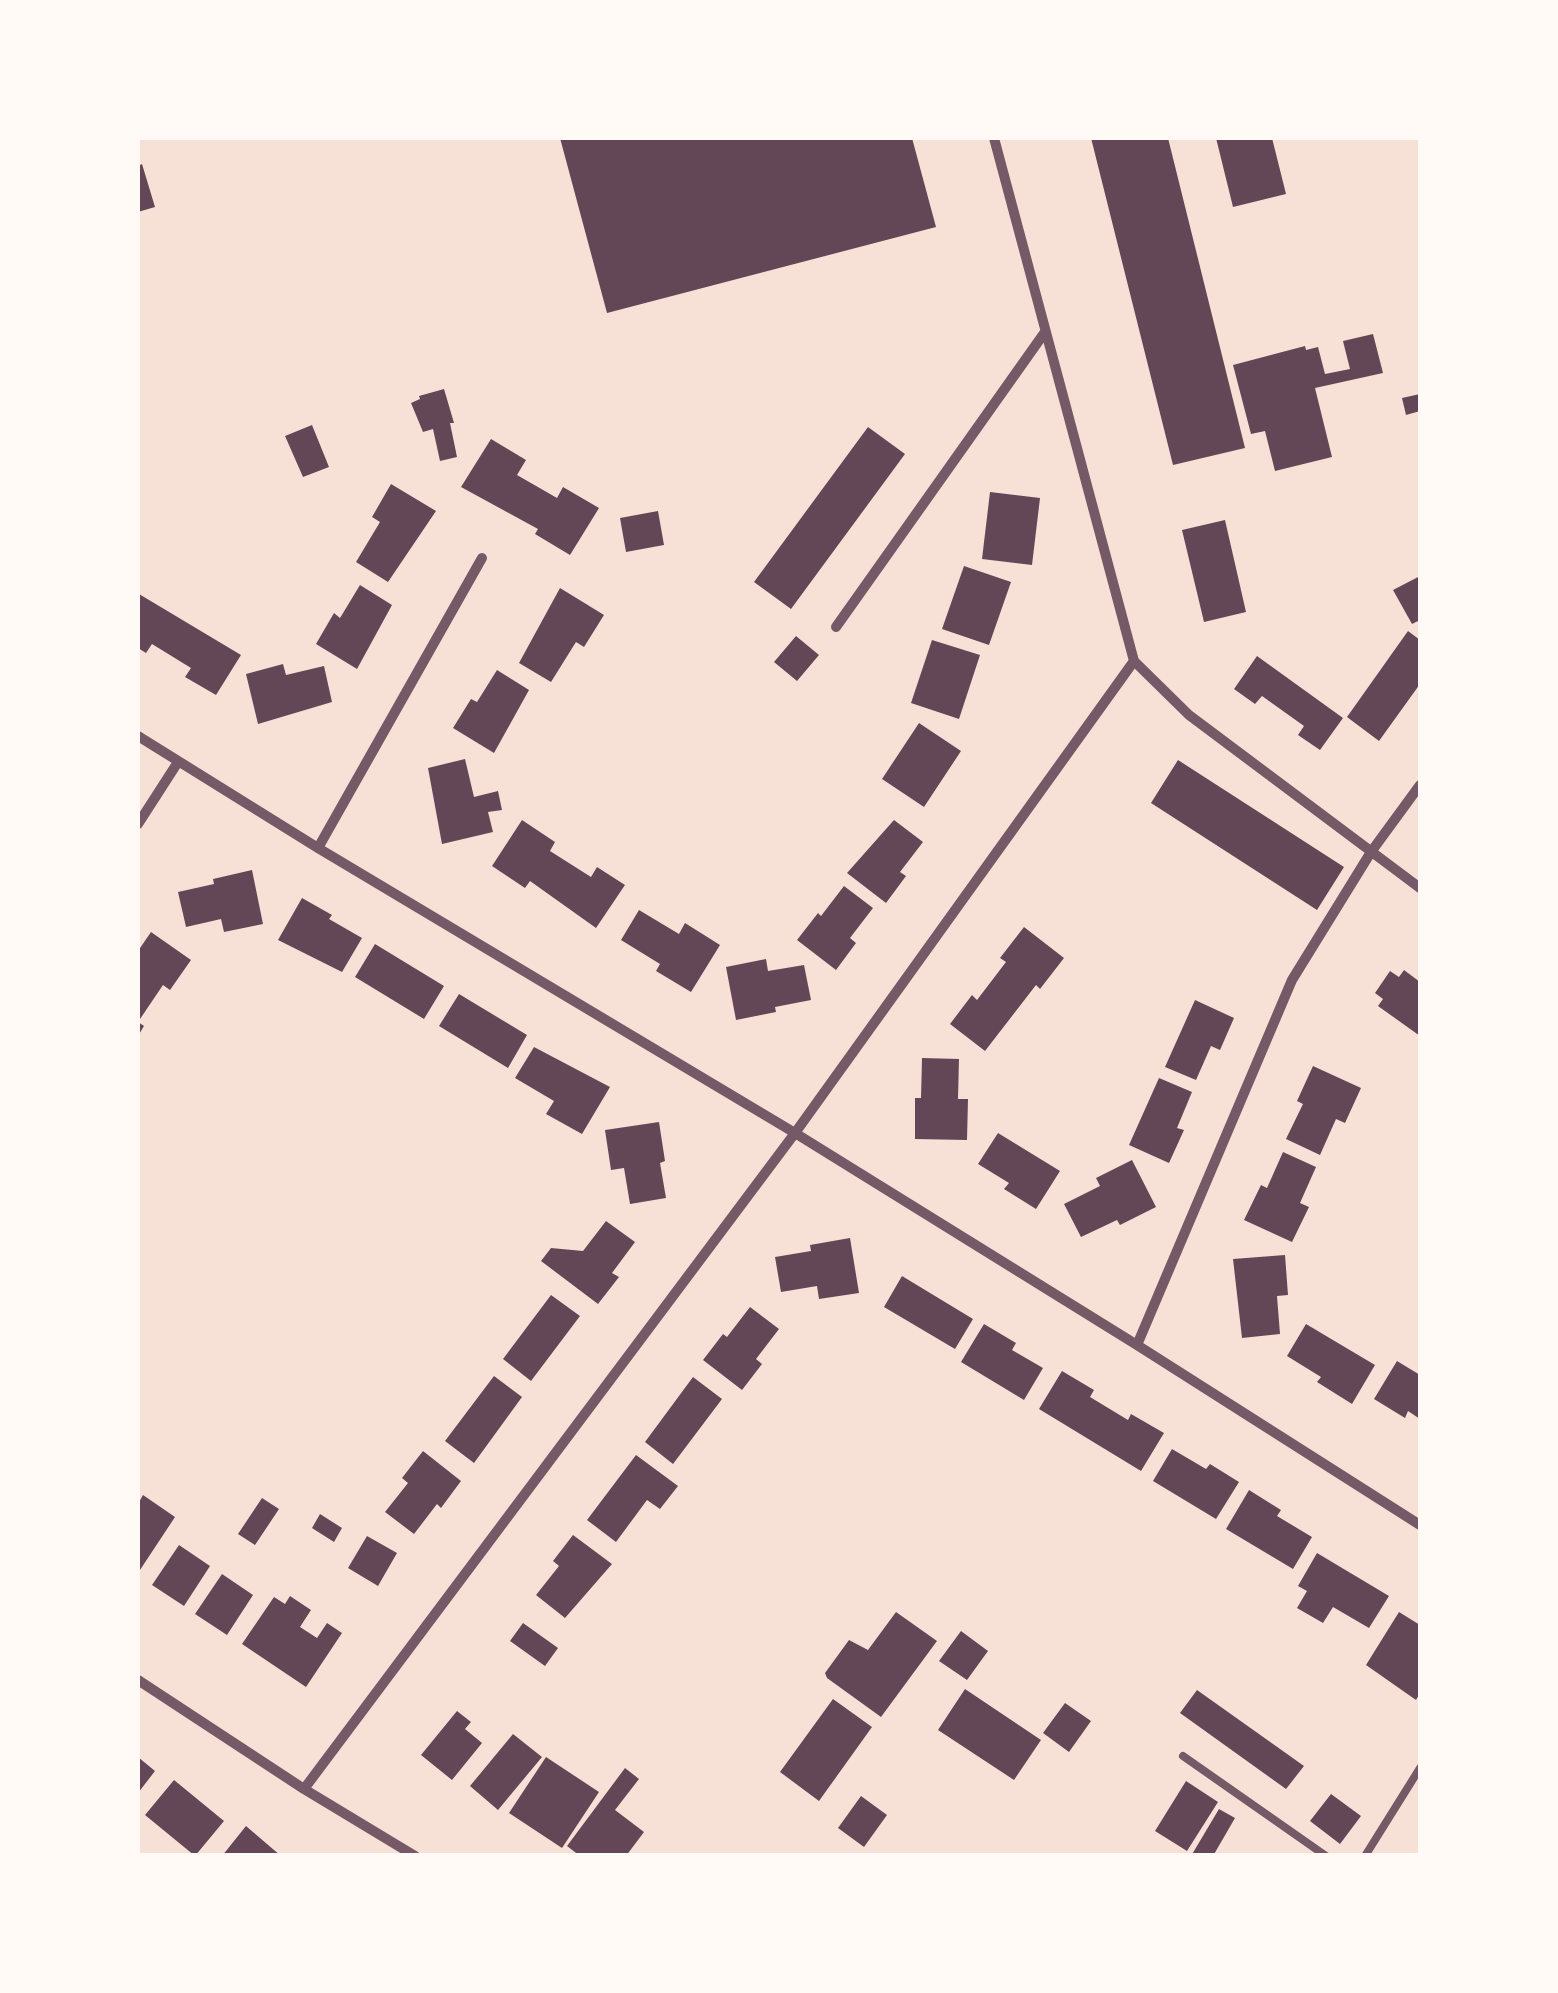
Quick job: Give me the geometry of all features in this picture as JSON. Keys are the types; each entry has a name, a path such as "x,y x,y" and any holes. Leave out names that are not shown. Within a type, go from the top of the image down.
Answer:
{"street":[{"path":"994,138 1134,661 1189,714 1420,888"},
{"path":"836,627 1045,332"},
{"path":"318,848 482,558"},
{"path":"304,1789 795,1133 1134,661"},
{"path":"138,736 795,1133 1420,1525"},
{"path":"138,824 178,762"},
{"path":"1137,1344 1292,980 1372,852 1420,785"},
{"path":"138,1680 415,1856"}],"lane":[{"path":"1182,1756 1326,1856"},
{"path":"1366,1856 1420,1768"}],"building":[{"path":"560,138 912,138 936,227 607,313"},
{"path":"1091,138 1168,138 1245,448 1173,465"},
{"path":"1216,138 1272,138 1286,194 1233,207"},
{"path":"142,164 155,207 138,212 138,166"},
{"path":"1373,334 1383,373 1315,388 1332,457 1275,471 1265,431 1251,434 1233,365 1305,346 1306,350 1318,347 1325,374 1350,369 1343,341"},
{"path":"444,389 454,423 450,423 457,457 440,461 433,429 423,432 411,403 419,396"},
{"path":"1420,394 1420,411 1406,415 1402,398"},
{"path":"312,425 329,467 303,477 285,436"},
{"path":"868,427 905,454 791,609 754,582"},
{"path":"491,439 526,460 517,475 557,498 563,487 599,508 570,555 535,534 538,529 461,487"},
{"path":"391,484 436,511 388,582 356,562 380,522 372,517"},
{"path":"990,492 1040,498 1032,565 982,559"},
{"path":"658,511 664,545 626,552 620,518"},
{"path":"1225,520 1246,612 1204,622 1182,530"},
{"path":"964,566 1011,582 989,645 942,629"},
{"path":"1420,576 1420,620 1412,624 1393,590"},
{"path":"360,585 392,605 357,669 316,644 334,613 340,618"},
{"path":"560,588 604,615 584,647 576,642 551,682 519,663"},
{"path":"139,594 241,655 216,695 185,677 191,668 152,644 146,653 138,648"},
{"path":"1408,631 1420,640 1420,684 1379,741 1347,717"},
{"path":"796,636 819,655 797,681 774,662"},
{"path":"932,640 980,655 959,719 911,703"},
{"path":"1257,656 1343,718 1320,750 1298,735 1304,726 1262,696 1255,704 1234,689"},
{"path":"283,664 286,675 324,666 332,702 258,724 246,674"},
{"path":"497,670 529,690 494,753 453,728 471,699 477,702"},
{"path":"919,723 961,751 924,807 882,779"},
{"path":"465,759 474,797 498,791 502,810 488,812 493,832 442,844 428,768"},
{"path":"1178,760 1344,867 1317,910 1151,803"},
{"path":"522,820 555,842 550,851 591,877 597,867 625,885 596,928 530,881 525,888 492,866"},
{"path":"894,820 923,842 900,872 906,876 886,903 847,873"},
{"path":"252,870 263,924 224,932 221,919 186,927 178,892"},
{"path":"844,886 873,908 850,938 856,943 836,970 797,940"},
{"path":"302,898 362,938 342,972 278,940"},
{"path":"639,910 679,934 685,923 720,945 691,992 656,971 660,964 621,940"},
{"path":"1024,927 1064,958 1040,989 1036,985 985,1051 950,1024 972,995 977,1000 1006,962 1000,958"},
{"path":"151,932 191,960 170,990 163,985 138,1022 138,951"},
{"path":"375,944 444,986 424,1019 355,977"},
{"path":"766,959 768,971 804,965 811,1000 736,1020 726,967"},
{"path":"1404,970 1420,982 1420,1036 1378,1006 1383,999 1375,993 1390,971 1399,977"},
{"path":"459,994 527,1035 508,1068 439,1026"},
{"path":"1195,1000 1234,1018 1220,1050 1211,1046 1196,1080 1165,1067"},
{"path":"534,1047 610,1087 582,1134 546,1114 554,1101 515,1078"},
{"path":"922,1058 959,1059 958,1099 968,1099 967,1140 915,1139 915,1098 921,1098"},
{"path":"1313,1066 1361,1088 1345,1123 1336,1119 1320,1155 1286,1139 1303,1104 1297,1101"},
{"path":"1159,1078 1192,1092 1177,1128 1184,1130 1169,1163 1129,1145"},
{"path":"659,1122 666,1198 630,1204 624,1168 611,1170 605,1130"},
{"path":"998,1133 1060,1171 1036,1209 1004,1189 1009,1183 978,1164"},
{"path":"1283,1152 1316,1167 1300,1203 1309,1207 1292,1242 1244,1220 1261,1185 1267,1188"},
{"path":"1132,1160 1156,1207 1120,1225 1117,1220 1081,1237 1064,1204 1100,1186 1096,1178"},
{"path":"606,1221 635,1242 612,1273 619,1277 598,1304 541,1261 551,1248 583,1251"},
{"path":"850,1238 859,1293 819,1299 817,1286 781,1292 775,1257 811,1251 810,1245"},
{"path":"1285,1255 1288,1295 1277,1296 1280,1334 1242,1338 1233,1259"},
{"path":"902,1276 973,1319 955,1349 884,1307"},
{"path":"551,1295 580,1316 531,1381 503,1359"},
{"path":"750,1307 779,1329 756,1359 762,1364 742,1390 703,1360"},
{"path":"984,1324 1016,1343 1012,1350 1043,1368 1024,1400 961,1362"},
{"path":"1306,1324 1375,1365 1352,1404 1317,1382 1321,1377 1287,1356"},
{"path":"1397,1361 1420,1375 1420,1419 1408,1411 1405,1418 1374,1399"},
{"path":"1062,1371 1094,1390 1090,1397 1128,1420 1131,1414 1164,1433 1141,1471 1039,1409"},
{"path":"494,1376 522,1397 474,1463 445,1441"},
{"path":"693,1377 722,1399 673,1464 645,1442"},
{"path":"1172,1449 1206,1469 1210,1464 1239,1482 1216,1519 1153,1481"},
{"path":"423,1451 461,1481 414,1534 385,1512 408,1483 402,1478"},
{"path":"636,1455 678,1486 660,1509 647,1500 616,1542 587,1520"},
{"path":"1249,1490 1281,1510 1277,1516 1312,1537 1293,1569 1226,1529"},
{"path":"143,1495 175,1517 138,1573 138,1504"},
{"path":"262,1498 279,1509 255,1545 238,1534"},
{"path":"320,1514 342,1528 334,1542 312,1528"},
{"path":"573,1535 612,1564 565,1618 536,1595 559,1566 553,1561"},
{"path":"367,1536 397,1553 378,1586 348,1568"},
{"path":"179,1545 210,1566 184,1606 152,1585"},
{"path":"1317,1553 1389,1596 1369,1628 1333,1607 1323,1623 1297,1608 1307,1591 1298,1586"},
{"path":"222,1574 253,1595 227,1635 195,1614"},
{"path":"290,1596 311,1610 300,1627 317,1638 327,1623 342,1633 306,1687 242,1644 274,1597 285,1604"},
{"path":"896,1612 937,1641 881,1717 825,1673 849,1640 868,1650"},
{"path":"1399,1612 1420,1625 1420,1693 1416,1700 1366,1665"},
{"path":"523,1623 558,1648 545,1666 510,1641"},
{"path":"961,1631 988,1651 967,1680 939,1661"},
{"path":"965,1689 1041,1740 1014,1780 938,1730"},
{"path":"1197,1690 1304,1766 1286,1789 1180,1713"},
{"path":"833,1699 872,1727 819,1801 780,1772"},
{"path":"1065,1703 1091,1721 1069,1752 1043,1733"},
{"path":"457,1711 471,1722 465,1729 482,1743 452,1780 421,1755"},
{"path":"513,1734 542,1757 498,1810 470,1786"},
{"path":"138,1757 155,1771 138,1793"},
{"path":"546,1757 599,1792 562,1848 509,1813"},
{"path":"625,1768 639,1779 615,1810 644,1832 626,1856 580,1856 567,1846"},
{"path":"174,1780 224,1821 195,1856 145,1815"},
{"path":"1186,1781 1218,1802 1187,1851 1155,1831"},
{"path":"1331,1794 1361,1816 1340,1844 1310,1821"},
{"path":"861,1796 887,1815 864,1847 838,1828"},
{"path":"1219,1809 1235,1818 1213,1856 1191,1856"},
{"path":"246,1826 281,1856 222,1856"}]}
